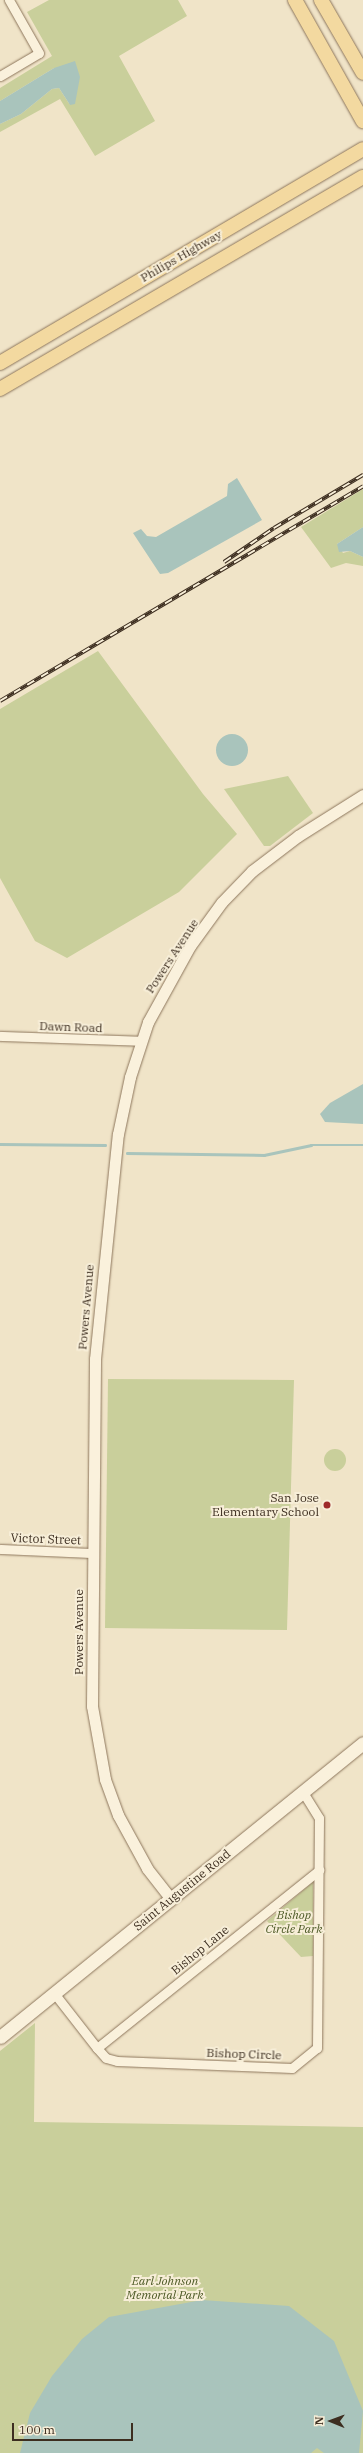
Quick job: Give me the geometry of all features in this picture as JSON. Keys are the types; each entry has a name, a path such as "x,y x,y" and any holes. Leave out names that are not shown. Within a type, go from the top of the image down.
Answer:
{"main road":[{"path":"295,0 363,120"},
{"path":"321,0 363,73"},
{"name":"Philips Highway","path":"0,363 363,149"},
{"name":"Philips Highway","path":"0,389 363,177"},
{"name":"Saint Augustine Road","path":"0,2037 363,1743"}],"street":[{"path":"0,76 39,53 9,0"},
{"name":"Powers Avenue","path":"171,1899 136,1850 105,1779 92,1706 92,1553 95,1359 102,1264 118,1134 142,1041 167,984 236,887 298,836 363,795"},
{"name":"Dawn Road","path":"0,1036 142,1041"},
{"name":"Victor Street","path":"0,1550 92,1553"},
{"name":"Bishop Circle","path":"54,1993 106,2058 117,2061 292,2068 318,2048 318,1818 302,1792"},
{"name":"Bishop Lane","path":"97,2048 319,1870"}],"green space":[{"path":"49,0 178,0 187,16 119,56 155,121 95,156 60,99 0,132 0,124 21,114 52,89 59,88 70,105 54,68 0,101 0,88 52,56 27,12"},
{"path":"363,489 363,527 337,544 343,553 350,551 363,557 363,566 346,563 331,568 301,527"},
{"path":"98,651 203,794 237,834 179,892 67,958 35,941 0,878 0,709"},
{"path":"288,776 313,813 270,846 264,846 224,789"},
{"path":"108,1379 294,1380 287,1630 105,1628"},
{"path":"335,1449 339,1450 345,1456 345,1464 339,1470 335,1471 331,1470 325,1464 324,1460 325,1456 331,1450"},
{"name":"Bishop Circle Park","path":"313,1882 313,1956 301,1957 267,1921"},
{"name":"Earl Johnson Memorial Park","path":"35,2023 34,2122 363,2127 363,2453 0,2453 0,2051"}],"water":[{"path":"75,61 80,77 75,104 70,105 59,88 52,89 21,114 0,124 0,101 54,68"},
{"path":"237,478 262,520 168,573 160,574 133,533 141,529 147,536 156,537 227,496 228,484"},
{"path":"363,527 363,557 350,551 339,552 337,544"},
{"path":"229,734 235,734 245,741 248,750 247,756 241,763 235,766 229,766 219,759 216,753 216,747 223,737"},
{"path":"363,1084 363,1124 325,1122 320,1114 330,1103"},
{"path":"202,2300 289,2306 334,2341 363,2411 359,2453 324,2453 317,2448 311,2453 20,2453 30,2413 52,2376 82,2339 109,2317"}],"waterway":[{"path":"0,1144 105,1145"},
{"path":"127,1153 264,1155 311,1145 363,1145"}],"railway":[{"path":"224,562 274,528 363,475"},
{"path":"0,701 363,486"}],"place":[{"name":"San Jose Elementary School","path":"327,1505"}]}
